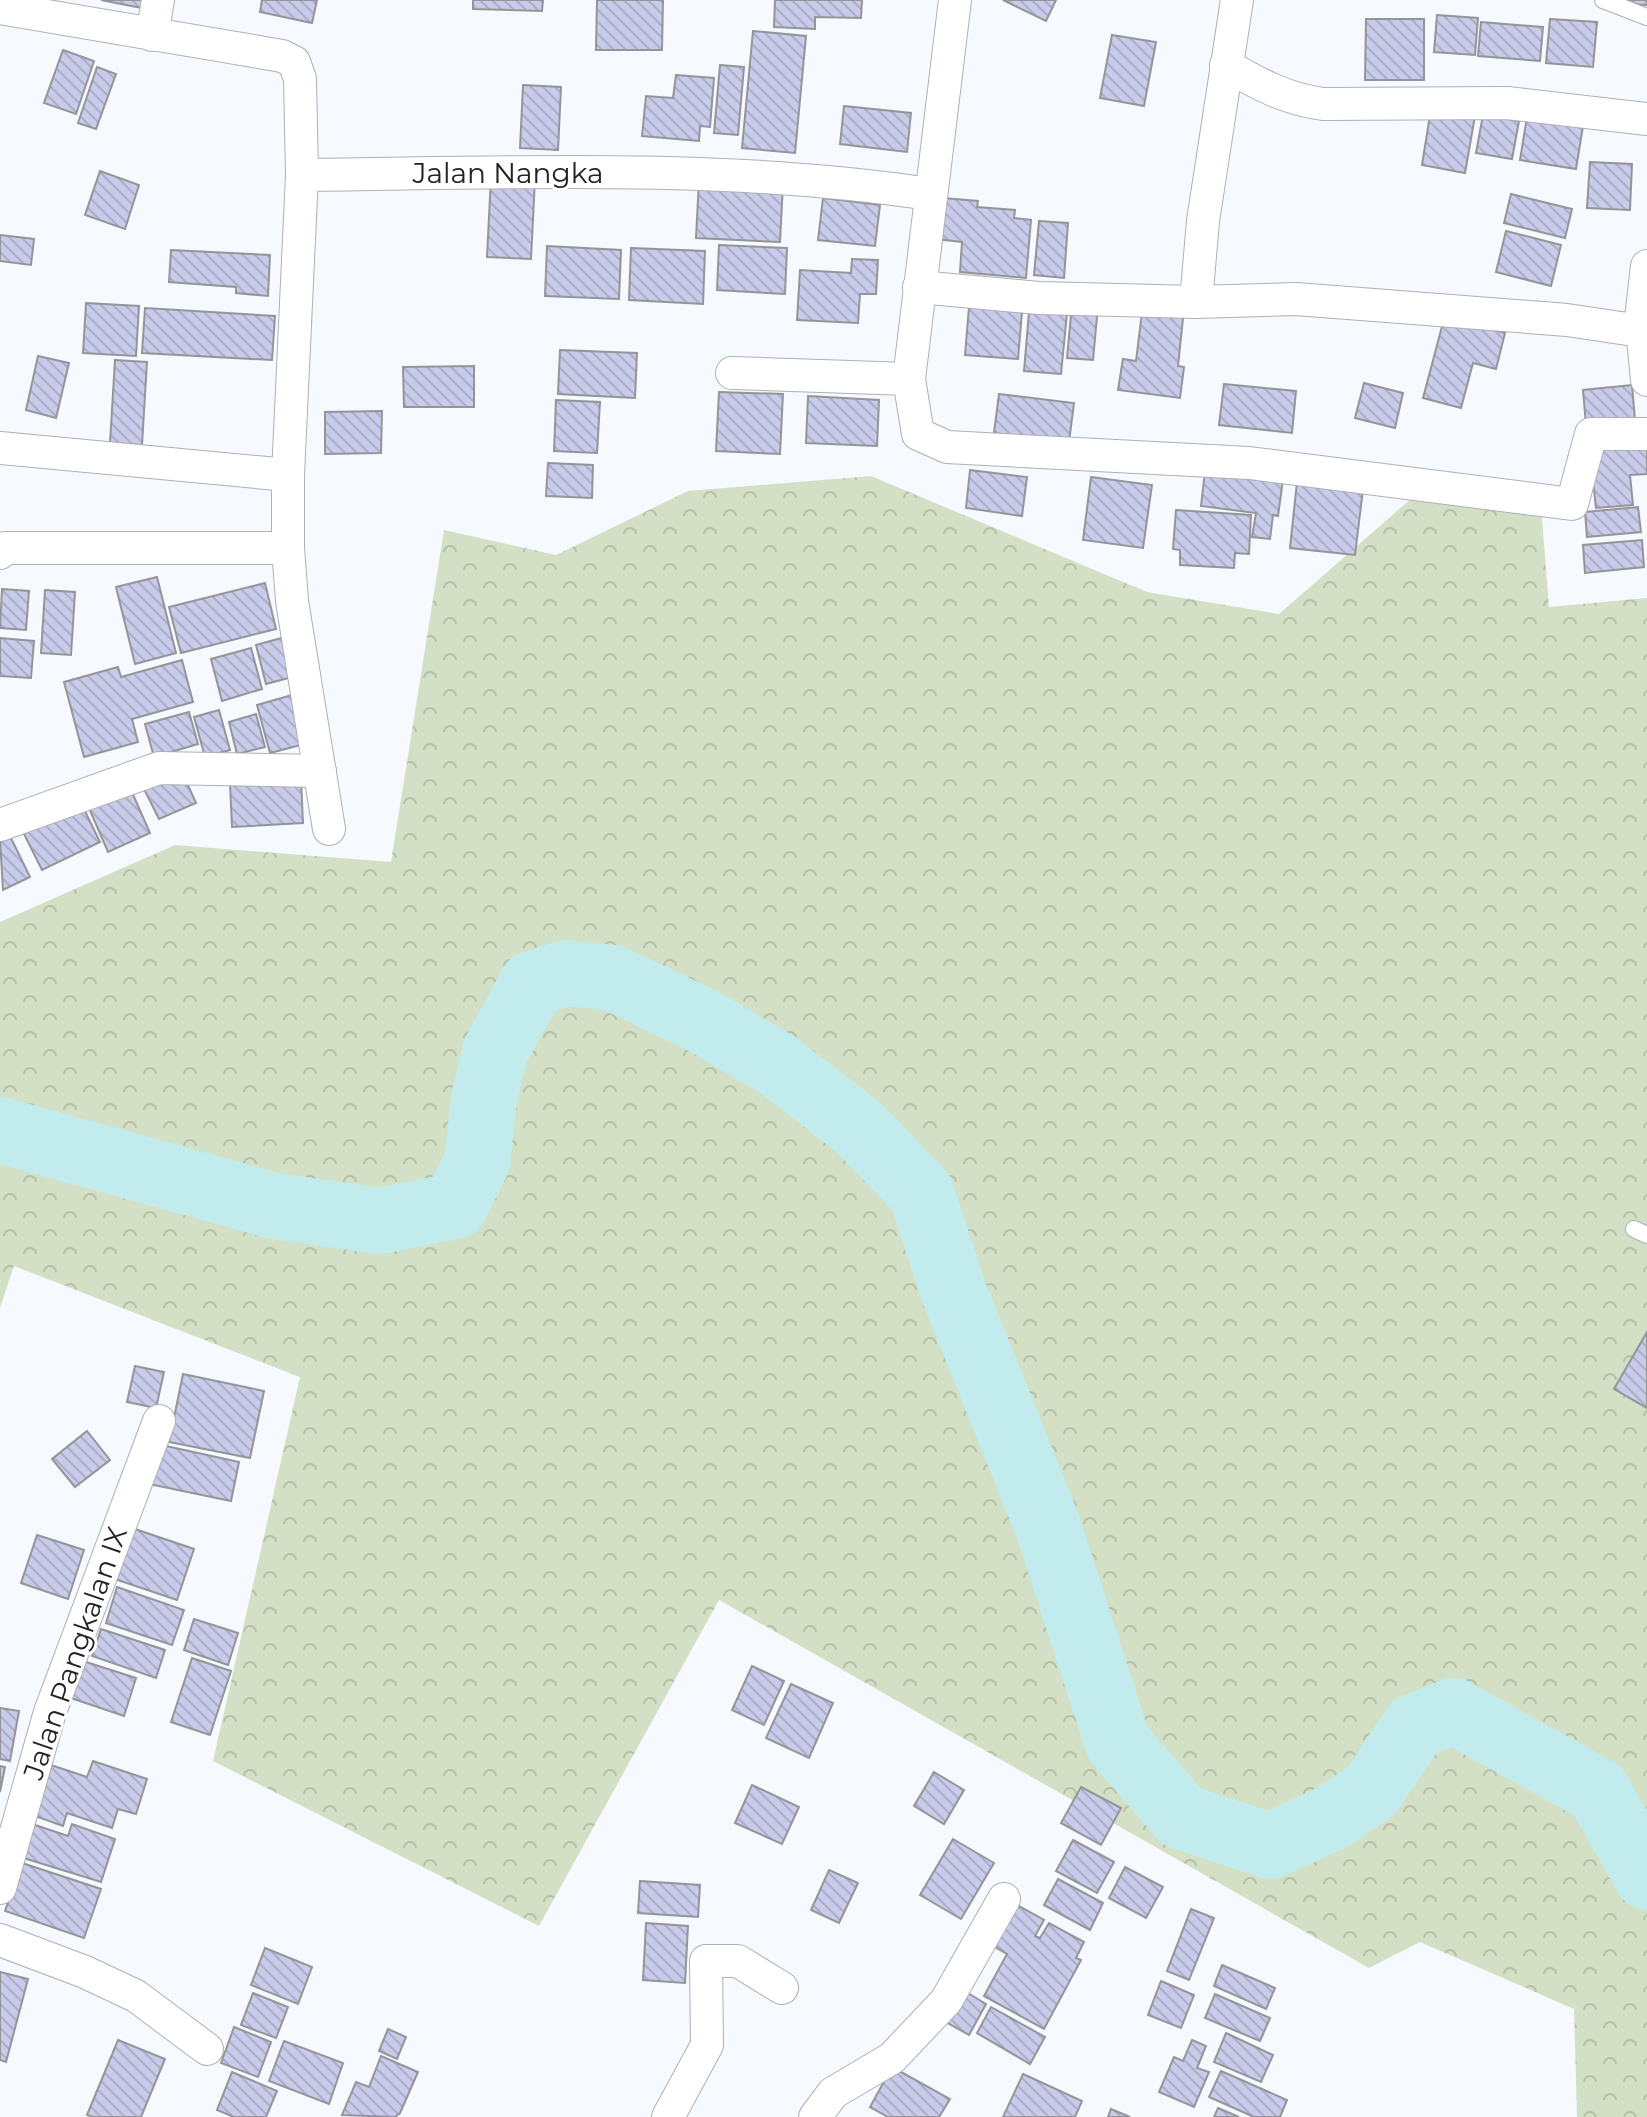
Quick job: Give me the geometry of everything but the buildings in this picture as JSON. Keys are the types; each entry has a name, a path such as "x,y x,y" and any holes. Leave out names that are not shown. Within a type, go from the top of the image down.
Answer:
{"street":[{"path":"152,35 158,0"},
{"path":"955,0 929,194 909,379 918,434 947,447 1249,463 1572,504 1591,434 1647,434"},
{"path":"1196,302 1203,221 1237,0"},
{"path":"0,8 37,7 152,35 282,56 294,62 300,79 302,175 288,475 288,548 292,601 329,829"},
{"path":"1226,65 1297,101 1323,104 1507,103 1647,119"},
{"name":"Jalan Nangka","path":"302,175 643,171 819,179 929,194"},
{"path":"1647,266 1643,322 1647,380"},
{"path":"919,287 1039,298 1196,302 1296,299 1567,320 1643,322"},
{"path":"732,373 909,379"},
{"path":"0,448 288,475"},
{"path":"0,553 5,548 288,548"},
{"path":"0,825 159,768 320,771"},
{"name":"Jalan Pangkalan IX","path":"0,1888 50,1712 159,1421"},
{"path":"815,2117 833,2093 892,2058 946,2001 1004,1899"},
{"path":"0,1940 85,1972 136,1996 207,2049"},
{"path":"668,2117 707,2045 706,1961 738,1961 782,1988"}],"lane":[{"path":"1603,0 1647,17"}],"green space":[{"path":"871,476 1147,592 1279,614 1420,491 1541,506 1549,607 1647,598 1647,2117 1577,2117 1574,2009 1420,1942 1369,1968 719,1600 539,1926 213,1761 300,1377 14,1266 0,1308 0,922 175,845 391,862 444,530 556,555 688,491"}],"waterway":[{"path":"0,1130 275,1206 379,1221 455,1206 477,1162 484,1099 495,1052 532,984 566,973 613,978 703,1021 778,1065 858,1127 921,1192 953,1290 1047,1524 1118,1743 1182,1817 1270,1846 1333,1817 1371,1791 1415,1726 1454,1711 1598,1791 1647,1877"}]}
